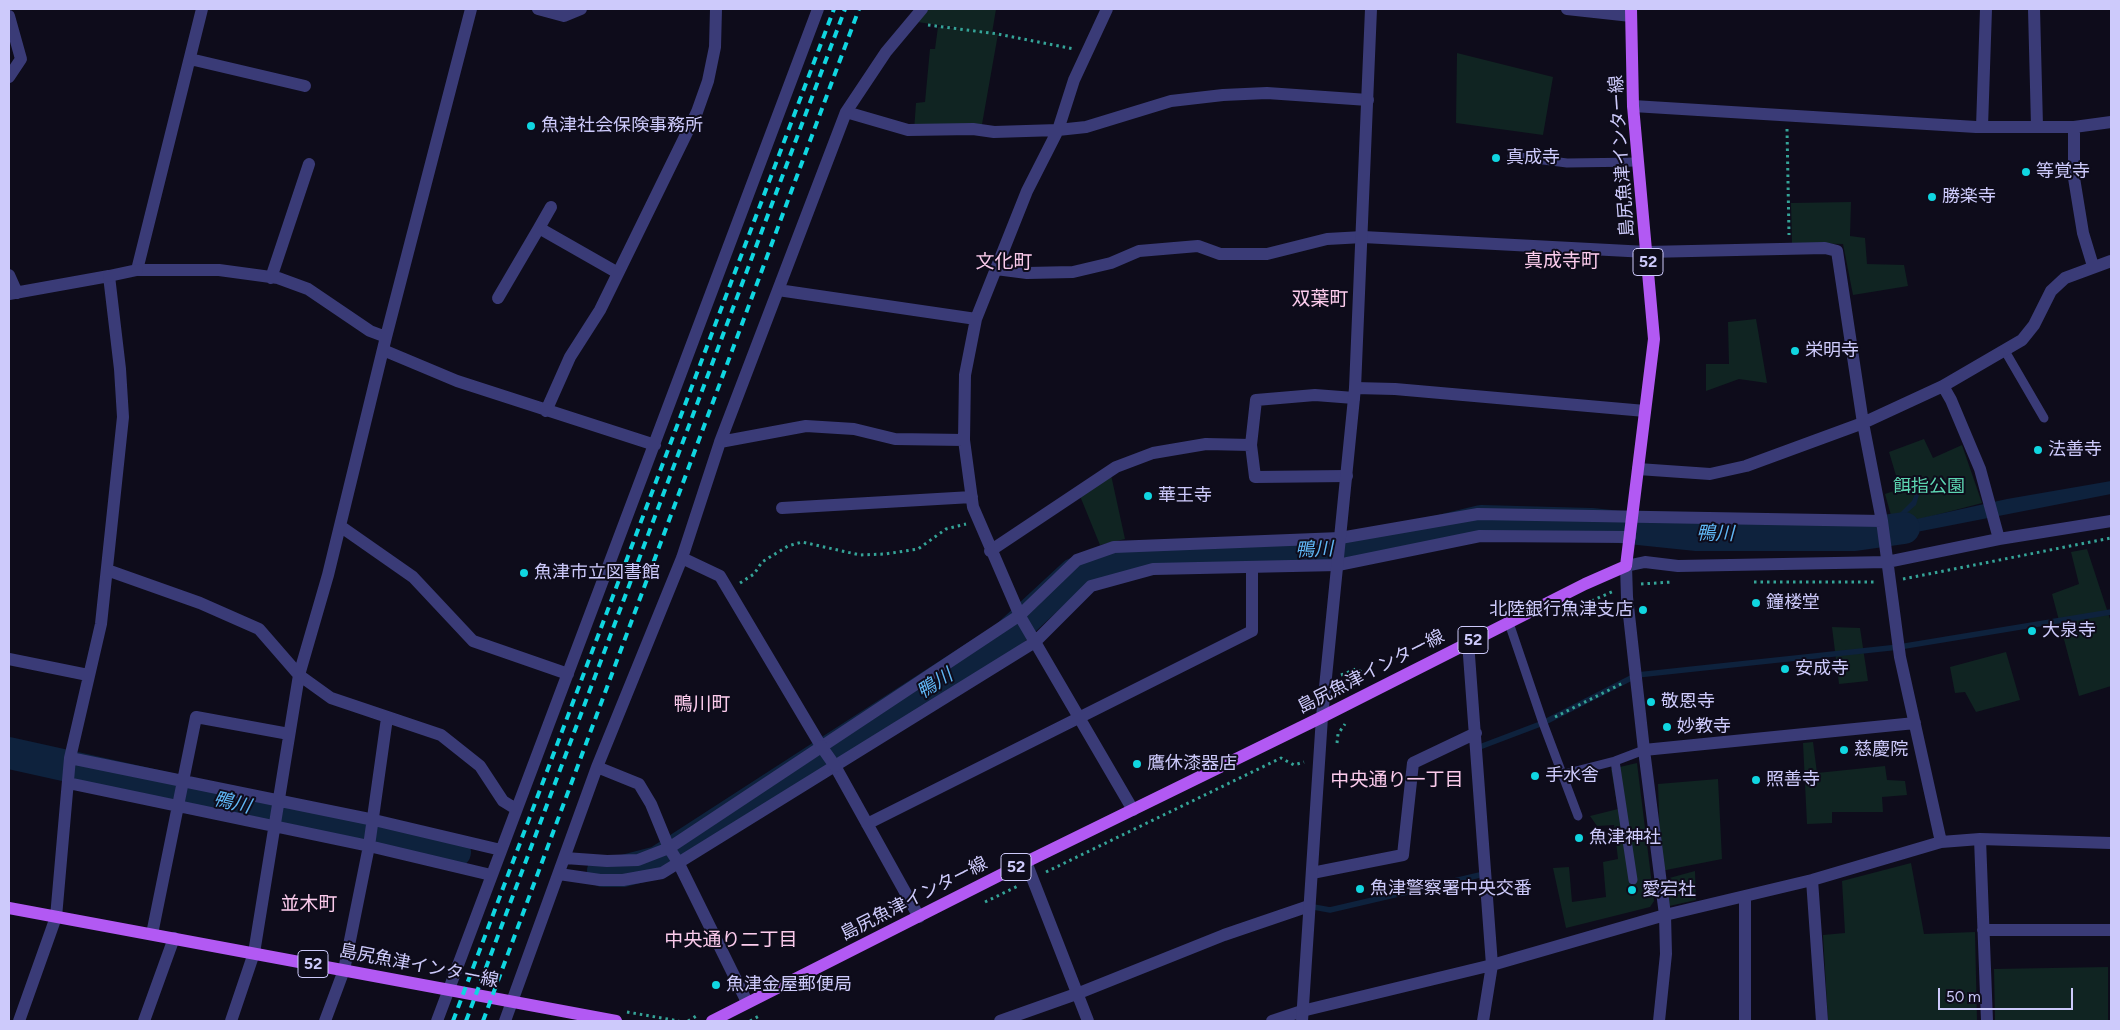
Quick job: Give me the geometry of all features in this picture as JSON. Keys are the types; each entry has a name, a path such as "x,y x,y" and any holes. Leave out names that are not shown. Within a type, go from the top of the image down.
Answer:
{"main road":[{"name":"島尻魚津インター線","path":"720,1019 747,1002 1026,862 1322,717 1585,584 1626,566 1654,339 1634,106 1631,13"},
{"name":"島尻魚津インター線","path":"9,908 254,952 616,1021"}],"street":[{"path":"137,270 202,9"},
{"path":"231,1021 254,952 300,675 340,526 386,337 471,9"},
{"path":"538,9 564,16 581,9"},
{"path":"546,411 570,357 600,310 697,112 708,81 715,47 716,9"},
{"path":"437,1021 818,9"},
{"path":"505,1021 598,767 682,558 720,442 846,112 886,52 922,9"},
{"path":"1107,9 1074,80 1058,130 1027,191 976,319 965,375 964,440 972,497 990,551 1020,616 1133,810"},
{"path":"1302,1016 1322,717 1339,562 1354,393 1363,238 1371,9"},
{"path":"1567,9 1631,13"},
{"path":"1982,127 1986,9"},
{"path":"2034,9 2037,126"},
{"path":"9,16 21,59 9,76"},
{"path":"190,59 305,86"},
{"path":"846,112 908,130 973,129 994,132 1058,130 1086,126 1171,101 1223,95 1267,93 1368,100"},
{"path":"1634,106 1982,127 2074,126 2111,122"},
{"path":"2074,126 2074,178 2083,233 2093,266"},
{"path":"271,278 309,164"},
{"path":"498,298 551,207"},
{"path":"539,228 618,273"},
{"path":"996,269 1027,273 1074,272 1111,263 1139,251 1198,246 1220,254 1267,254 1327,239 1363,238 1647,252 1789,248 1825,248 1837,251 1863,423 1882,521 1900,657 1941,842"},
{"path":"1638,469 1710,474 1746,466 1863,423 1943,386 2022,340 2034,325 2051,291 2065,278 2093,266 2111,261"},
{"path":"9,274 13,294 137,270 219,270 271,278 308,289 370,331 386,337"},
{"path":"19,1021 56,917 70,758 101,624 123,417 120,369 109,276"},
{"path":"778,290 976,319"},
{"path":"383,350 457,381 655,445"},
{"path":"1943,386 1952,400 1990,499 1999,539"},
{"path":"1346,476 1255,477 1251,445 1256,400 1395,389 1646,411"},
{"path":"720,442 806,426 854,429 894,439 964,440"},
{"path":"990,551 1116,467 1153,453 1206,444 1251,445"},
{"path":"782,508 972,497"},
{"path":"565,858 607,861 638,860 669,848 1020,616 1077,560 1114,547 1340,538 1478,514 1632,515 1882,521"},
{"path":"1659,1021 1666,954 1666,915 1644,750 1626,566 1646,562 1678,566 1887,562 1999,539 2111,521"},
{"path":"340,526 414,577 473,641 568,674"},
{"path":"559,874 600,880 624,880 662,873 1034,639 1091,586 1153,569 1252,568 1339,562 1480,536 1630,537"},
{"path":"682,558 720,576 821,746 835,766 919,917"},
{"path":"867,824 1079,716 1252,631 1252,568"},
{"path":"107,570 200,603 259,629 300,675 331,698 441,735 480,766 503,801 516,809"},
{"path":"1468,642 1492,965 1483,1021"},
{"path":"9,659 88,676"},
{"path":"152,934 196,717 289,734"},
{"path":"325,1021 344,970 370,844 387,718"},
{"path":"1644,750 1915,723"},
{"path":"1312,873 1403,855 1413,762 1476,733"},
{"path":"70,758 501,850"},
{"path":"598,767 639,784 651,804 669,848 678,862 747,1002"},
{"path":"68,783 275,828 370,844 491,875"},
{"path":"1980,839 1987,1021"},
{"path":"1272,1021 1302,1016 1492,965 1666,915 1812,880 1941,842 1980,839 2111,843"},
{"path":"1026,862 1088,1021"},
{"path":"1812,880 1822,1021"},
{"path":"1745,896 1745,1021"},
{"path":"1000,1021 1079,994 1224,936 1308,906"},
{"path":"1984,930 2111,930"},
{"path":"144,1021 174,938"}],"lane":[{"path":"1512,156 1567,163 1639,162"},
{"path":"2005,351 2044,418"},
{"path":"1509,623 1542,723 1564,774 1578,816"},
{"path":"1564,774 1615,761 1644,750"},
{"path":"1615,761 1632,880"}],"path":[{"path":"911,22 998,34 1087,51"},
{"path":"1787,115 1789,248"},
{"path":"729,590 754,574 762,562 788,546 802,542 860,555 885,554 918,549 946,529 979,521"},
{"path":"1753,582 1889,582 2111,538"},
{"path":"1557,617 1627,585 1680,582"},
{"path":"1542,723 1637,676"},
{"path":"980,904 1281,758 1294,765 1336,753 1338,734 1343,725 1352,720"},
{"path":"750,1021 766,1012"}],"green space":[{"path":"922,9 996,9 992,33 998,34 981,130 914,131 916,103 925,102 930,49 935,49 938,27 964,29 911,21"},
{"path":"1457,53 1553,77 1543,135 1456,123"},
{"path":"1851,202 1850,236 1865,238 1867,264 1904,265 1908,286 1853,295 1843,244 1792,243 1791,203"},
{"path":"1756,319 1767,383 1739,379 1706,391 1706,364 1729,364 1728,322"},
{"name":"餌指公園","path":"1924,439 1933,458 1962,445 1982,503 1894,526 1885,494 1900,489 1889,452"},
{"path":"1111,475 1125,539 1100,545 1080,496"},
{"path":"2087,549 2111,622 2111,686 2079,696 2052,594 2079,584 2071,552"},
{"path":"1832,627 1860,628 1868,681 1839,684"},
{"path":"2006,652 2020,700 1976,712 1965,692 1955,693 1950,667"},
{"path":"1813,742 1817,773 1885,766 1887,780 1905,781 1907,795 1882,797 1883,812 1832,812 1832,823 1807,824 1803,743"},
{"path":"1637,763 1654,901 1650,907 1566,928 1553,868 1569,867 1572,902 1606,897 1603,862 1618,859 1614,825 1597,826 1590,816 1618,809 1611,769"},
{"path":"1718,779 1722,859 1661,871 1658,784"},
{"path":"1911,863 1924,934 1975,932 1977,1021 1828,1021 1823,935 1845,933 1842,881"},
{"path":"1695,871 1696,900 1665,907 1662,880"},
{"path":"2108,967 2108,1021 1995,1021 1994,969"}],"water":[{"path":"2111,481 2111,494 1896,536 1851,536 1887,526 1912,501 1918,486 1929,483 1930,488 1920,492 1916,505 1894,524 2007,499"}],"waterway":[{"name":"鴨川","path":"603,871 623,871 658,862 1006,637 1074,574 1105,562 1152,557 1373,547 1481,521 1591,524 1697,535 1855,535 1904,528"},
{"path":"1477,748 1543,723 1637,675 1899,647 2111,612"},
{"name":"鴨川","path":"9,753 455,852"},
{"path":"1308,906 1330,910 1484,874"}],"railway":[{"path":"453,1021 834,9"},
{"path":"466,1021 845,9"},
{"path":"483,1021 859,9"}],"place":[{"name":"魚津社会保険事務所","path":"531,126"},
{"name":"真成寺","path":"1496,158"},
{"name":"等覚寺","path":"2026,172"},
{"name":"勝楽寺","path":"1932,197"},
{"name":"栄明寺","path":"1795,351"},
{"name":"法善寺","path":"2038,450"},
{"name":"華王寺","path":"1148,496"},
{"name":"魚津市立図書館","path":"524,573"},
{"name":"鐘楼堂","path":"1756,603"},
{"name":"北陸銀行魚津支店","path":"1643,610"},
{"name":"大泉寺","path":"2032,631"},
{"name":"安成寺","path":"1785,669"},
{"name":"敬恩寺","path":"1651,702"},
{"name":"妙教寺","path":"1667,727"},
{"name":"慈慶院","path":"1844,750"},
{"name":"鷹休漆器店","path":"1137,764"},
{"name":"手水舎","path":"1535,776"},
{"name":"照善寺","path":"1756,780"},
{"name":"魚津神社","path":"1579,838"},
{"name":"魚津警察署中央交番","path":"1360,889"},
{"name":"愛宕社","path":"1632,890"},
{"name":"魚津金屋郵便局","path":"716,985"}],"district":[{"name":"真成寺町","path":"1562,261"},
{"name":"文化町","path":"1004,262"},
{"name":"双葉町","path":"1320,299"},
{"name":"鴨川町","path":"702,704"},
{"name":"中央通り一丁目","path":"1397,780"},
{"name":"並木町","path":"309,904"},
{"name":"中央通り二丁目","path":"731,940"}]}
